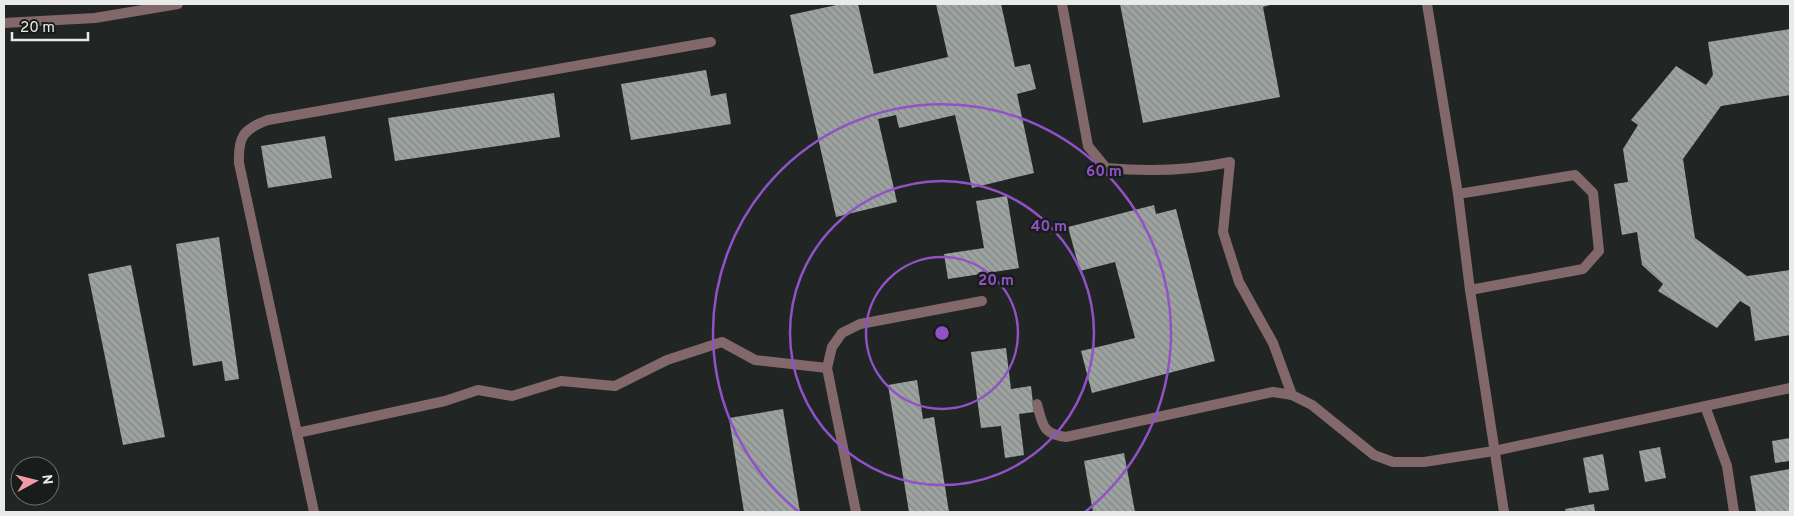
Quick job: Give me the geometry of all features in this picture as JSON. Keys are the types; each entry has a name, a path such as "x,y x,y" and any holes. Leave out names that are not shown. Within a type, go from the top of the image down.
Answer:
{"street":[{"path":"4,23 95,18 178,4"},
{"path":"1062,4 1088,146 1106,168 1150,172 1201,168 1230,162 1223,232 1239,282 1272,343 1292,395"},
{"path":"1427,4 1458,194 1470,290 1504,512"},
{"path":"314,512 239,163 239,148 244,133 254,125 268,120 711,42"},
{"path":"1458,194 1575,175 1593,193 1599,251 1583,269 1470,290"},
{"path":"856,512 827,368 832,346 842,333 860,324 982,301"},
{"path":"297,432 446,401 478,390 512,396 561,381 615,386 667,360 722,342 755,360 827,368"},
{"path":"1037,404 1044,429 1053,436 1066,438 1273,392 1292,395 1312,405 1374,455 1393,462 1424,462 1494,451 1790,388"},
{"path":"1705,406 1727,466 1734,512"}],"building":[{"path":"841,4 858,4 874,74 948,57 936,4 1001,4 1015,67 1030,64 1036,89 1017,94 1034,173 972,188 955,115 899,128 896,115 878,119 897,202 836,217 790,15"},
{"path":"1120,4 1274,4 1263,7 1280,97 1143,123"},
{"path":"1790,29 1790,95 1721,106 1683,159 1695,238 1747,276 1790,270 1790,335 1755,341 1750,307 1740,301 1717,328 1658,291 1663,284 1642,265 1637,232 1622,235 1614,184 1628,182 1623,149 1638,125 1631,120 1676,66 1706,85 1713,75 1708,42"},
{"path":"706,70 711,96 726,93 731,124 631,140 621,84"},
{"path":"554,93 560,137 395,161 388,118"},
{"path":"325,136 332,178 268,188 261,146"},
{"path":"1007,196 1019,268 948,279 944,254 984,248 976,201"},
{"path":"1154,205 1156,214 1176,209 1215,361 1092,393 1081,351 1135,338 1115,262 1080,271 1068,227"},
{"path":"219,237 239,379 225,381 222,361 193,366 176,244"},
{"path":"131,265 165,437 123,445 88,274"},
{"path":"1006,348 1011,389 1031,386 1034,412 1019,414 1024,455 1005,458 1001,426 981,428 971,352"},
{"path":"917,380 923,419 934,417 949,512 909,512 888,385"},
{"path":"783,409 800,512 744,512 729,418"},
{"path":"1790,438 1790,461 1775,463 1772,441"},
{"path":"1660,447 1666,478 1645,482 1639,451"},
{"path":"1124,453 1135,512 1093,512 1084,461"},
{"path":"1603,454 1609,490 1589,493 1583,458"},
{"path":"1790,469 1790,512 1756,512 1750,476"},
{"path":"1594,504 1595,512 1566,512 1565,509"}]}
